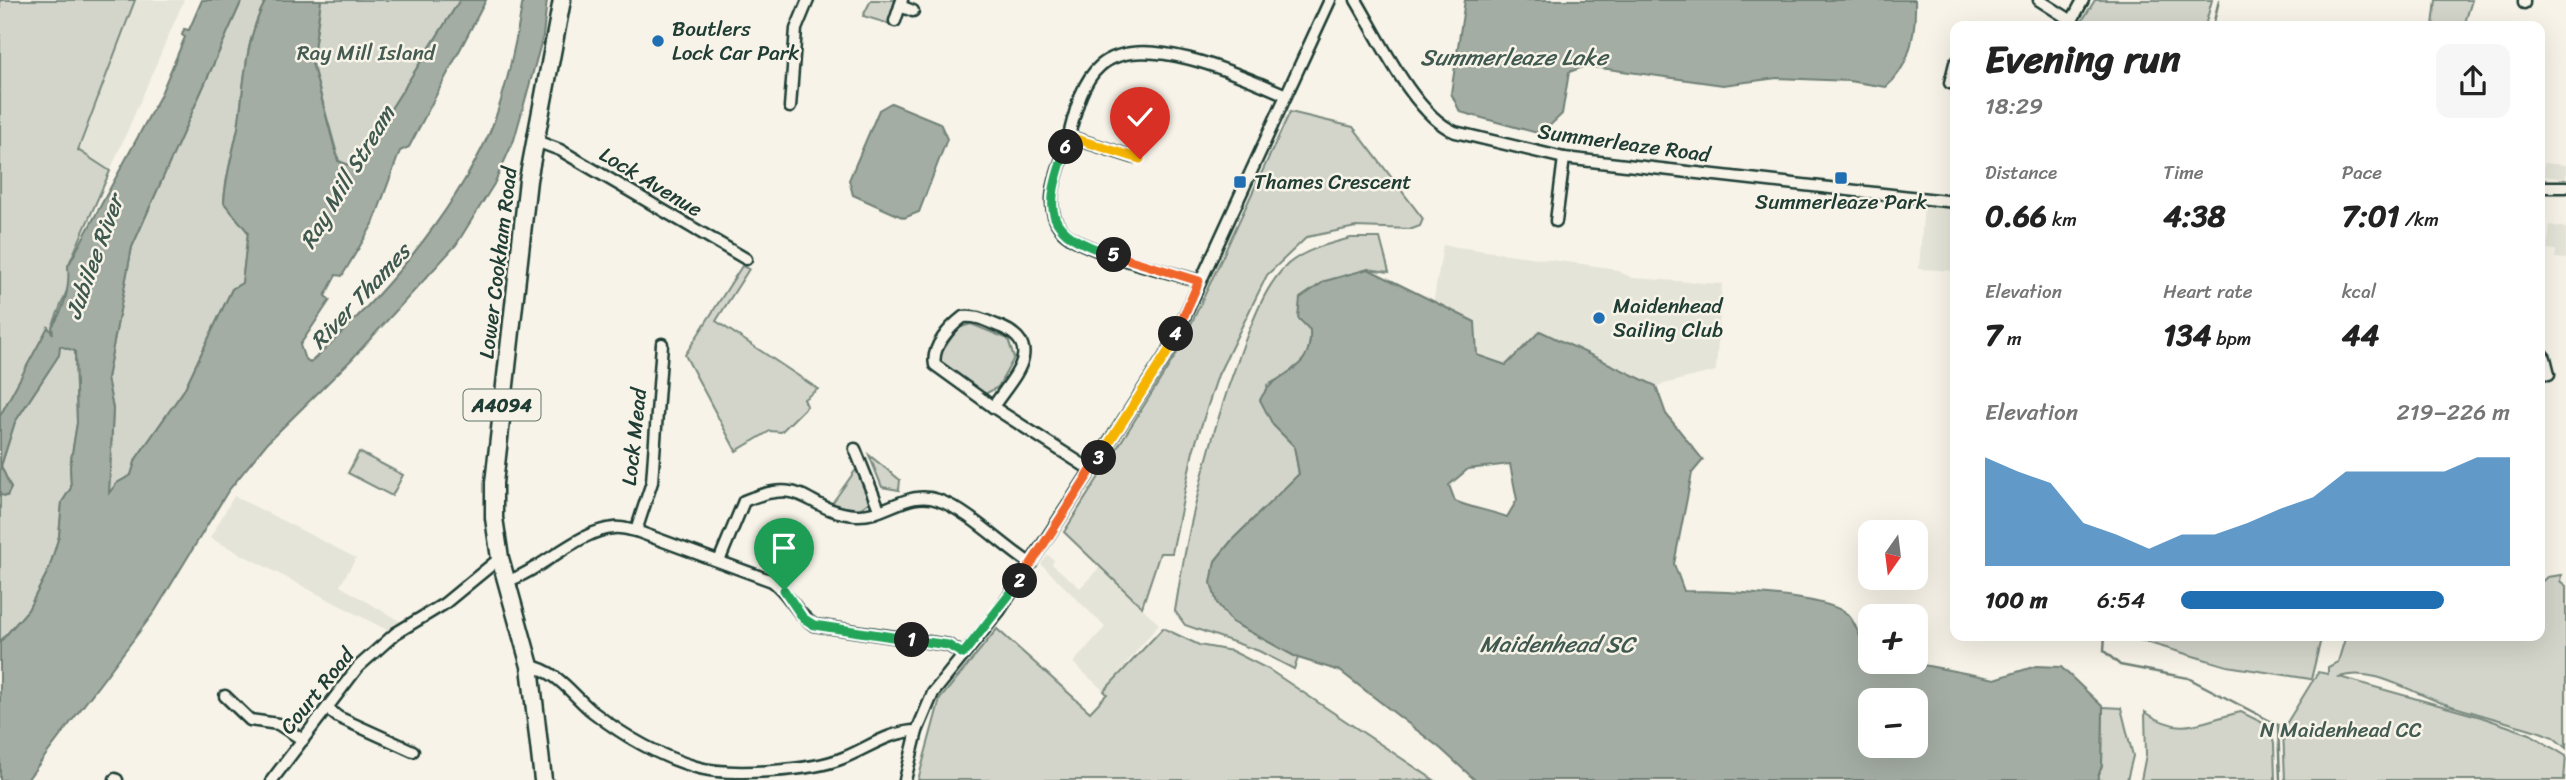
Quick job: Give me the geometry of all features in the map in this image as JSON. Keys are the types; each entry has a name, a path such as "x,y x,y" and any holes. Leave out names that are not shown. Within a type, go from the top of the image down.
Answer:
{"main road":[{"name":"Lower Cookham Road","path":"543,780 530,666 500,558 494,518 494,483 528,180 562,0"}],"street":[{"path":"790,107 796,29 808,0"},
{"path":"905,780 917,730 933,693 999,610 1031,564 1169,350 1330,0"},
{"name":"Summerleaze Road","path":"1356,0 1413,93 1441,126 1564,158 1950,201"},
{"path":"2039,0 2067,21"},
{"path":"2072,21 2083,0"},
{"path":"895,21 901,3 913,11"},
{"path":"1199,281 1083,245 1061,229 1054,211 1052,190 1084,90 1100,66 1124,53 1150,53 1206,63 1286,94"},
{"path":"1070,137 1136,155"},
{"name":"Lock Avenue","path":"536,141 560,150 746,259"},
{"path":"1556,221 1564,158"},
{"path":"2545,187 2566,187"},
{"path":"993,407 1023,361 1023,345 1014,333 979,318 963,317 935,351 934,365 993,407 1091,470"},
{"name":"Lock Mead","path":"636,531 652,482 662,344"},
{"path":"2545,358 2549,374"},
{"path":"855,449 879,509"},
{"path":"719,561 744,501 771,490 789,490 839,512 858,515 914,497 940,500 1031,564"},
{"path":"505,582 519,578 593,534 614,528 636,531 772,581 784,590 803,618 814,625 948,645 963,654"},
{"name":"Court Road","path":"272,780 358,667 396,633 444,604 500,558"},
{"path":"530,666 547,669 592,711 638,744 698,768 767,772 841,760 901,731 917,730"},
{"path":"225,695 250,720 278,724 303,740"},
{"path":"328,709 338,717 403,740 412,751"},
{"path":"698,768 698,780"}],"shaded area":[{"path":"135,0 184,0 110,171 77,151"},
{"path":"2545,163 2566,165 2566,179 2545,176"},
{"path":"1924,204 1950,207 1950,271 1919,269"},
{"path":"2550,225 2566,228 2566,259 2555,258 2556,250 2547,249"},
{"name":"Maidenhead Sailing Club","path":"1443,245 1611,268 1633,278 1722,284 1716,371 1656,386 1556,338 1506,365 1477,355 1433,304"},
{"path":"234,496 356,558 340,586 403,623 389,631 210,538"},
{"path":"1048,555 1054,560 1052,564 1080,588 1100,567 1159,624 1104,691 1073,663 1105,627 1041,564"}],"green space":[{"path":"0,0 135,0 78,150 110,171 68,266 70,283 52,327 54,337 48,328 0,416"},
{"path":"242,0 266,0 249,47 224,203 248,232 242,283 232,289 184,390 136,459 131,475 117,483 109,493 113,409 107,378 132,247"},
{"name":"Ray Mill Island","path":"321,0 460,0 354,167 339,161 312,63"},
{"path":"871,0 898,0 890,24 863,16"},
{"path":"2095,0 2212,0 2206,21 2082,21"},
{"path":"2436,0 2472,0 2466,21 2434,21"},
{"path":"1290,112 1353,127 1423,219 1420,226 1412,229 1356,227 1307,237 1267,275 1218,375 1193,451 1172,553 1160,553 1142,607 1064,532 1179,350"},
{"path":"1351,238 1380,238 1389,272 1368,269 1310,330 1308,351 1300,365 1267,385 1273,425 1294,446 1299,474 1232,540 1215,561 1232,622 1298,658 1294,669 1259,651 1185,625 1175,611 1194,509 1211,442 1232,376 1262,301 1280,272 1302,254"},
{"path":"742,266 749,269 716,321 818,389 804,399 807,406 781,432 770,431 736,451 685,355"},
{"path":"971,324 1008,339 1014,358 998,387 985,394 943,366 939,356 958,328"},
{"path":"60,345 75,351 77,423 70,466 71,488 62,502 59,536 49,569 28,610 0,642 0,495 7,496 11,488 1,466 15,422 59,355"},
{"path":"359,452 403,475 392,496 348,473"},
{"path":"869,455 900,480 899,490 882,487"},
{"path":"861,470 871,501 858,510 835,506 833,502 855,471"},
{"name":"N Maidenhead CC","path":"2561,575 2560,581 2566,586 2566,748 2553,737 2540,732 2442,703 2378,677 2339,677 2481,717 2530,734 2566,756 2564,780 2285,780 2283,729 2318,672 2328,674 2328,667 2338,662 2344,641 2545,641 2547,577"},
{"path":"1163,628 1199,645 1232,651 1268,669 1434,780 918,780 940,699 997,629 1090,712 1107,694 1104,691"},
{"path":"2142,641 2320,641 2311,679 2227,666"},
{"path":"2103,707 2121,708 2133,756 2127,780 2097,780 2102,765"},
{"path":"2145,712 2159,720 2181,726 2241,712 2269,726 2274,744 2275,780 2141,780 2146,755"}],"water":[{"path":"202,0 242,0 132,247 107,378 113,409 109,493 117,483 131,475 136,459 184,390 232,289 242,283 248,232 224,203 249,47 266,0 321,0 312,63 338,161 354,167 460,0 486,0 409,147 400,151 373,224 342,276 336,275 325,296 330,300 300,345 304,357 310,363 387,285 454,198 495,119 510,68 523,0 547,0 543,36 514,140 494,184 456,245 351,360 267,443 228,491 155,611 27,780 0,780 0,642 28,610 49,569 59,536 62,502 71,488 70,466 77,423 75,351 60,346 59,355 15,422 1,466 11,488 7,496 0,495 0,416 48,327 53,334 52,327 66,298 68,266 160,96 185,37 182,35 184,29 189,30"},
{"name":"Summerleaze Lake","path":"1465,0 1915,0 1915,12 1913,36 1906,59 1886,87 1849,81 1777,78 1723,85 1586,66 1569,72 1562,114 1541,134 1460,112 1451,93"},
{"path":"891,103 940,123 947,139 919,212 904,218 853,195 849,180 879,110"},
{"name":"Maidenhead SC","path":"1368,269 1475,322 1477,355 1506,365 1540,331 1656,386 1666,414 1703,460 1692,473 1674,564 1684,591 1769,595 1834,607 1851,618 1858,631 1858,674 1928,674 1928,666 1995,679 2036,666 2061,667 2103,707 2102,765 2097,780 1475,780 1440,748 1340,671 1298,658 1232,622 1217,603 1211,583 1215,561 1232,540 1299,474 1294,446 1273,425 1260,400 1267,389 1300,364 1306,356 1310,330 1298,318 1300,298 1325,281","holes":["1510,464 1517,500 1507,517 1455,501 1449,485 1468,469"]}],"waterway":[{"path":"2214,21 2219,0"},
{"path":"2105,641 2104,651 2120,665 2188,678 2278,725 2280,780"}],"place":[{"name":"Boutlers Lock Car Park","path":"658,41"},
{"name":"Summerleaze Park","path":"1841,178"},
{"name":"Thames Crescent","path":"1240,182"},
{"name":"Maidenhead Sailing Club","path":"1599,318"}],"route":[{"path":"784,590 803,618 814,625 948,645 963,654 999,610 1031,564 1169,350 1199,281 1083,245 1061,229 1054,211 1052,190 1070,137 1140,159"}],"water label":[{"name":"Ray Mill Stream","path":"347,177"},
{"name":"Jubilee River","path":"94,257"},
{"name":"River Thames","path":"360,296"}]}
